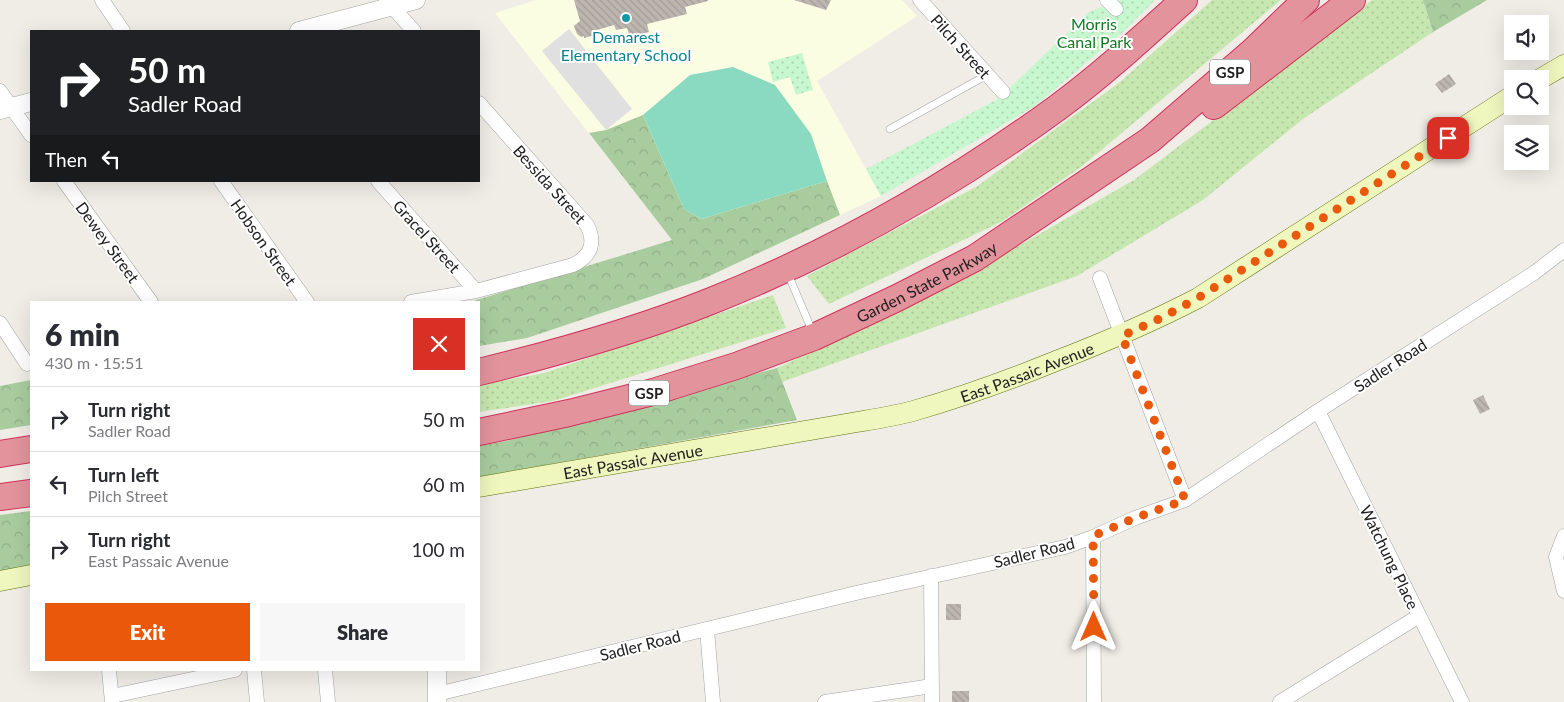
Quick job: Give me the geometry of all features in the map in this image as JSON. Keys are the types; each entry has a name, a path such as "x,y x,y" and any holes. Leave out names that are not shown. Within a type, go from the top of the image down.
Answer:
{"highway":[{"path":"1124,54 1172,0"},
{"path":"480,372 552,354 632,330 711,301 786,269 854,236 919,200 990,156 1059,107 1124,54 1184,0"},
{"name":"Garden State Parkway","path":"480,432 569,414 653,392 736,366 814,336 897,298 975,258 1150,140 1253,51 1306,0"},
{"path":"1150,140 1186,125 1204,114 1352,0"},
{"path":"0,454 30,449"},
{"path":"0,497 30,493"}],"main road":[{"path":"1549,74 1564,65"},
{"name":"East Passaic Avenue","path":"480,487 911,412 961,397 1010,379 1122,336 1161,318 1221,284 1504,101"},
{"path":"0,581 30,575"}],"street":[{"path":"102,0 122,30"},
{"path":"302,30 389,3 416,0"},
{"name":"Pilch Street","path":"920,0 1003,92"},
{"path":"389,3 413,30"},
{"path":"0,91 6,109 30,134"},
{"path":"6,109 30,102"},
{"name":"Bessida Street","path":"476,290 580,261 586,256 592,240 591,232 587,225 480,105"},
{"name":"Dewey Street","path":"65,182 150,301"},
{"name":"Hobson Street","path":"222,182 306,301"},
{"name":"Gracel Street","path":"379,182 476,290"},
{"name":"Sadler Road","path":"437,698 707,629 931,576 1065,547 1185,500 1318,411 1534,273 1564,250"},
{"path":"1100,278 1185,500"},
{"path":"416,301 476,290"},
{"path":"0,323 27,364"},
{"name":"Watchung Place","path":"1318,411 1462,702"},
{"path":"1093,536 1094,702"},
{"path":"1564,536 1556,557 1564,591"},
{"path":"931,576 932,702"},
{"path":"1280,702 1419,616"},
{"path":"707,629 713,702"},
{"path":"109,671 112,699 231,671"},
{"path":"254,671 257,702"},
{"path":"325,671 328,702"},
{"path":"437,698 438,671"},
{"path":"825,702 932,686"}],"lane":[{"path":"890,130 987,75"},
{"path":"786,269 814,336"}],"shaded area":[{"name":"Demarest Elementary School","path":"536,0 902,0 917,16 817,81 881,196 703,279 495,13"},
{"path":"569,29 632,109 606,130 542,51"}],"green space":[{"name":"Morris Canal Park","path":"1121,0 1155,0 1124,31 1035,106 881,196 866,169 998,99 1089,12"},
{"path":"1212,0 1281,0 1081,167 1001,222 829,304 807,276 976,187 1120,82"},
{"path":"1372,0 1423,0 1433,32 1303,119 1203,200 1077,276 782,382 777,368 932,295 1134,180"},
{"path":"1423,0 1487,0 1433,32"},
{"path":"802,53 813,90 796,95 790,77 773,82 768,62"},
{"path":"733,67 775,85 811,134 827,181 701,219 684,209 643,115 690,75"},
{"path":"643,115 684,209 701,219 827,181 840,215 703,279 527,338 480,346 480,301 473,301 672,240 589,133 606,130"},
{"path":"773,295 786,328 553,401 480,412 480,385 544,373"},
{"path":"777,368 797,420 480,477 480,446 506,441"},
{"path":"30,380 30,425 0,430 0,386"},
{"path":"30,511 30,566 0,572 0,515"}],"building":[{"name":"Demarest Elementary School","path":"574,0 708,1 685,7 687,14 647,24 649,32 630,37 627,28 616,30 614,25 597,30 598,34 584,38 584,36 581,37 577,34 574,26 580,21"},
{"path":"794,0 831,0 826,10"},
{"path":"1449,74 1456,84 1442,93 1435,84"},
{"path":"1483,395 1490,409 1480,414 1473,400"},
{"path":"946,604 961,604 961,620 946,620"},
{"path":"952,691 969,691 969,702 952,702"}],"place":[{"name":"Demarest Elementary School","path":"626,18"}],"route":[{"path":"1094,627 1093,536 1185,500 1122,336 1198,298 1448,138"}]}
